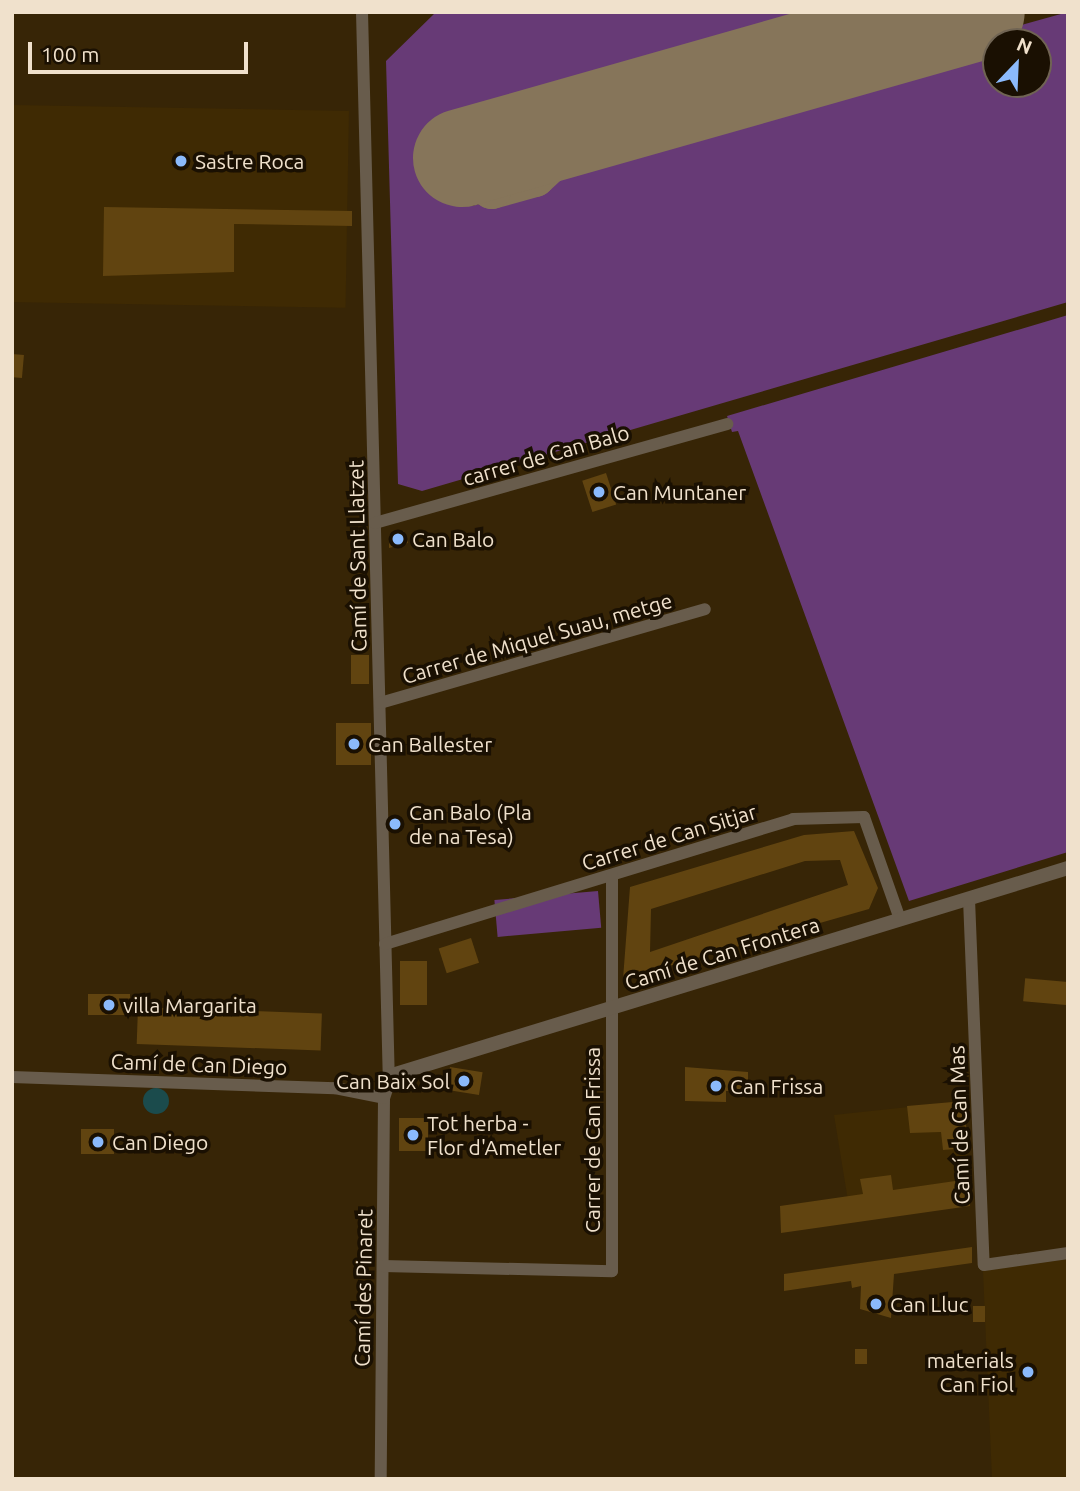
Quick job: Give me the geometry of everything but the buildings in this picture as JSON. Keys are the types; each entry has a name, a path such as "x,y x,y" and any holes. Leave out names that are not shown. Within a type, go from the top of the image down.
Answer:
{"street":[{"name":"Camí de Sant Llatzet","path":"362,12 389,1076 384,1098"},
{"name":"carrer de Can Balo","path":"375,523 727,424"},
{"name":"Carrer de Miquel Suau, metge","path":"380,703 705,610"},
{"name":"Carrer de Can Sitjar","path":"385,944 793,819 864,817 900,919"},
{"name":"Camí de Can Frontera","path":"389,1076 1068,868"},
{"name":"Carrer de Can Frissa","path":"383,1266 612,1270 612,875"},
{"name":"Camí de Can Mas","path":"969,899 984,1265 1068,1253"},
{"name":"Camí de Can Diego","path":"12,1077 335,1088 384,1098"},
{"name":"Camí des Pinaret","path":"381,1479 384,1098"}],"shaded area":[{"path":"436,12 885,12 452,136 472,206 543,185 576,150 982,36 982,98 1052,98 1052,28 1011,28 1068,12 1068,302 422,491 398,484 386,61"},
{"name":"Sastre Roca","path":"12,105 349,111 346,308 12,302"},
{"path":"1068,315 1068,852 909,901 738,431 732,432 727,416"},
{"path":"598,891 601,928 498,937 494,900"},
{"path":"964,1101 969,1193 850,1213 834,1115"},
{"name":"materials Can Fiol","path":"1068,1259 1068,1479 992,1479 983,1271"}],"water":[{"path":"156,1088 166,1091 169,1101 166,1111 156,1114 146,1111 143,1101 146,1091"}],"taxiway":[{"path":"592,124 535,177 492,189 469,173 469,148 483,135 547,136 592,124"}],"runway":[{"path":"462,158 976,12"}],"place":[{"name":"Sastre Roca","path":"181,161"},
{"name":"Can Muntaner","path":"599,492"},
{"name":"Can Balo","path":"398,539"},
{"name":"Can Ballester","path":"354,744"},
{"name":"Can Balo (Pla de na Tesa)","path":"395,824"},
{"name":"villa Margarita","path":"109,1005"},
{"name":"Can Baix Sol","path":"464,1081"},
{"name":"Can Frissa","path":"716,1086"},
{"name":"Tot herba - Flor d'Ametler","path":"413,1135"},
{"name":"Can Diego","path":"98,1142"},
{"name":"Can Lluc","path":"876,1304"},
{"name":"materials Can Fiol","path":"1028,1372"}]}
